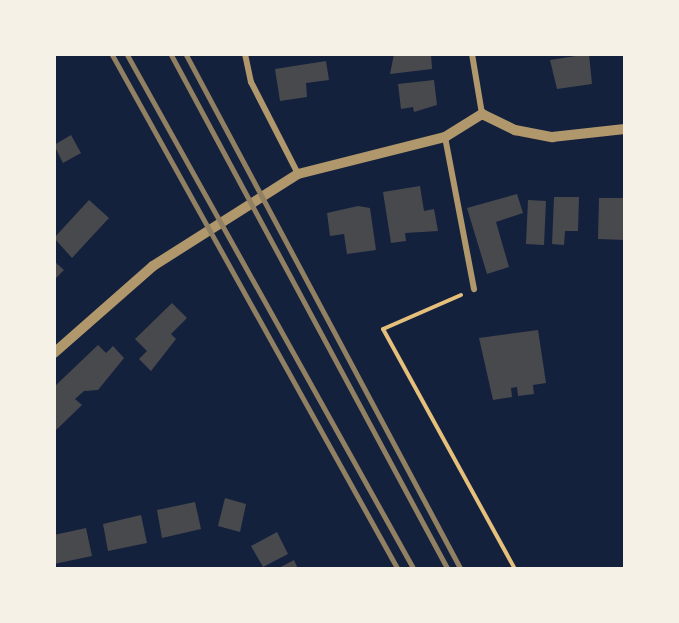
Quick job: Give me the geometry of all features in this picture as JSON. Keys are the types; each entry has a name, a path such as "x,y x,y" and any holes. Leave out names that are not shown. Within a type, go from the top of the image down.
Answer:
{"street":[{"path":"245,54 251,82 298,174"},
{"path":"472,54 482,114"},
{"path":"54,353 153,266 298,174 445,137 482,114"},
{"path":"482,114 515,130 552,137 625,129"},
{"path":"445,137 474,289"}],"path":[{"path":"474,289 383,329 515,569"}],"building":[{"path":"394,54 431,54 432,69 390,74"},
{"path":"589,54 592,84 557,89 550,60"},
{"path":"326,61 329,80 306,83 307,97 280,101 275,69"},
{"path":"434,80 437,105 414,112 413,107 401,109 398,84"},
{"path":"71,135 81,153 63,163 54,145"},
{"path":"420,186 424,211 434,209 438,231 405,233 406,241 391,243 383,192"},
{"path":"517,194 523,213 496,222 509,267 487,274 467,208"},
{"path":"554,197 579,197 578,231 565,231 564,245 552,244"},
{"path":"599,198 625,198 625,240 598,239"},
{"path":"89,200 109,218 72,258 54,238"},
{"path":"528,200 546,201 544,245 526,244"},
{"path":"358,206 370,208 376,250 347,254 344,234 330,236 327,213"},
{"path":"54,261 64,270 54,280"},
{"path":"172,303 187,318 171,334 176,339 151,371 139,359 147,351 135,339"},
{"path":"538,330 546,383 533,385 534,394 518,396 517,387 511,388 512,397 493,400 479,338"},
{"path":"98,345 106,353 113,346 124,358 98,390 84,391 75,399 82,405 54,432 54,387"},
{"path":"225,498 246,504 240,532 218,526"},
{"path":"195,502 201,529 162,538 157,510"},
{"path":"141,515 147,543 108,551 103,524"},
{"path":"86,528 92,556 54,564 54,535"},
{"path":"277,532 288,554 263,567 251,546"},
{"path":"294,560 298,569 277,569"}],"railway":[{"path":"112,54 398,569"},
{"path":"127,54 414,569"},
{"path":"171,54 448,569"},
{"path":"186,54 461,569"}]}
